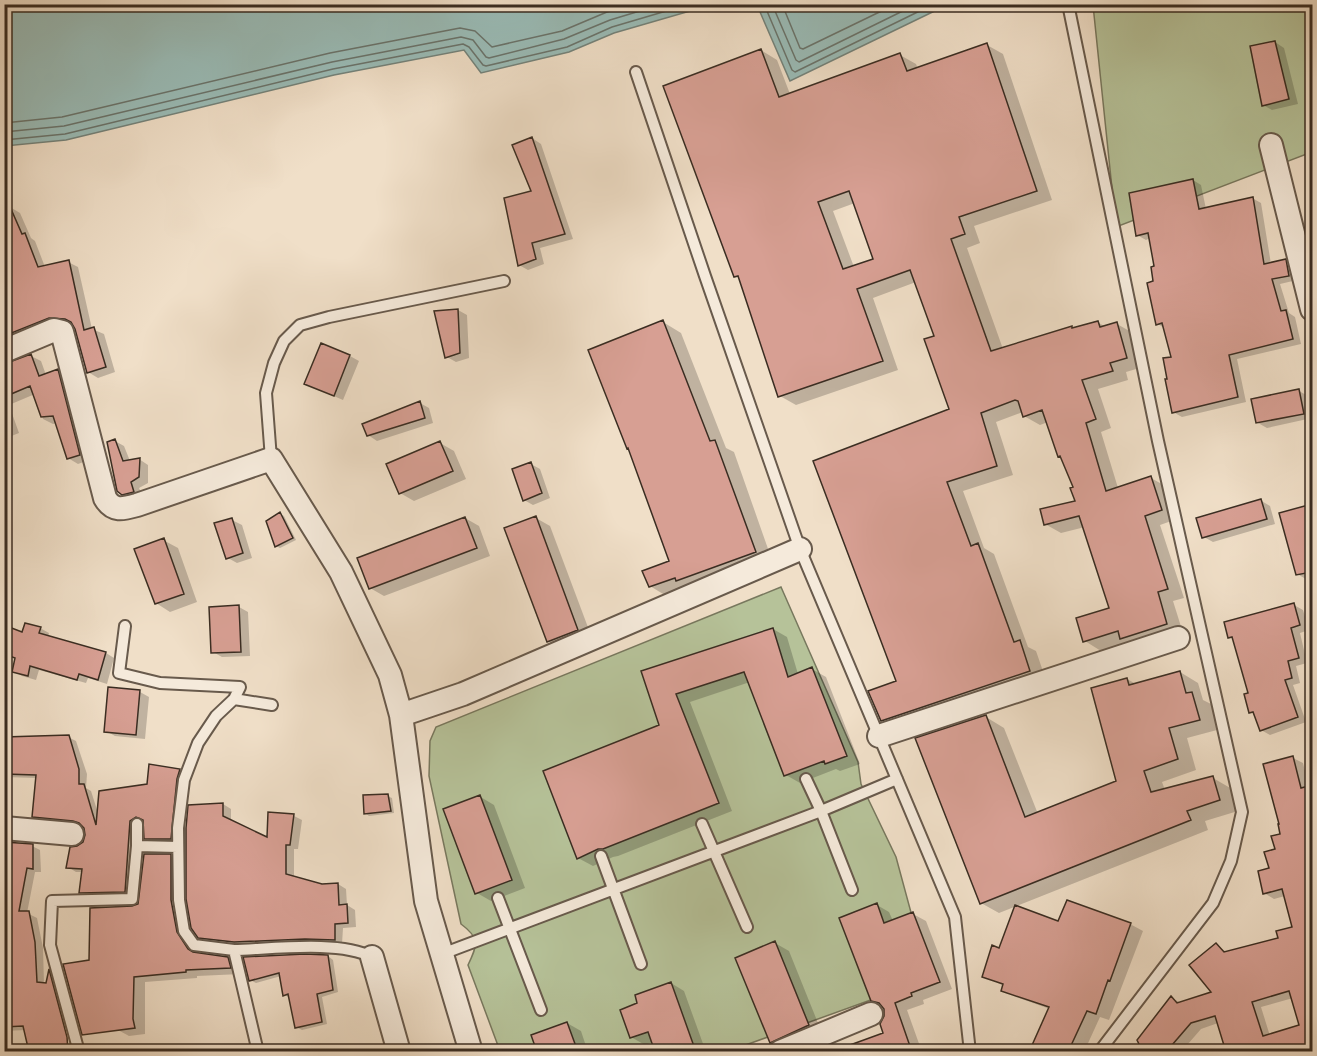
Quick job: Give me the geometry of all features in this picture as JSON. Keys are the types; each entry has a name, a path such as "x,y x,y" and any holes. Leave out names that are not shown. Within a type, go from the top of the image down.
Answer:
{"street":[{"path":"1271,145 1312,309"},
{"path":"4,351 54,330 62,332 109,506 116,508 136,505 271,459 341,572 390,675 400,716 426,901 471,1052"},
{"path":"400,716 463,694 800,549"},
{"path":"879,736 1178,638"},
{"path":"4,828 72,834"},
{"path":"372,957 399,1052"},
{"path":"780,1052 871,1014"}],"lane":[{"path":"1068,4 1158,441 1242,812 1231,861 1213,903 1099,1052"},
{"path":"636,72 800,549 955,917 970,1052"},
{"path":"271,459 266,393 274,363 285,341 300,325 504,281"},
{"path":"125,626 119,673 160,683 240,687 234,699 216,716 198,743 184,780 178,847 181,918 189,940 194,945 234,950 330,948 354,951 372,957"},
{"path":"234,699 272,705"},
{"path":"442,954 821,811 897,779"},
{"path":"806,780 821,811 852,890"},
{"path":"79,1052 50,945 52,901 132,899 137,824"},
{"path":"702,824 747,927"},
{"path":"137,846 178,847"},
{"path":"601,856 641,964"},
{"path":"498,898 541,1011"},
{"path":"234,950 258,1052"}],"green space":[{"path":"1093,5 1312,5 1312,152 1116,227"},
{"path":"781,587 858,762 861,784 896,857 929,979 729,1051 500,1051 468,965 474,952 475,942 472,933 461,924 429,776 430,741 436,727"}],"water":[{"path":"5,4 711,5 614,33 569,52 481,73 464,50 334,75 66,140 5,146"},
{"path":"757,5 947,5 790,81"}],"building":[{"path":"1275,41 1289,99 1262,106 1250,46"},
{"path":"987,43 1037,191 959,217 965,234 951,239 991,351 1072,326 1072,328 1098,321 1100,327 1117,322 1127,358 1110,363 1113,371 1082,380 1096,419 1086,423 1106,491 1151,476 1162,510 1145,516 1168,589 1158,592 1167,624 1120,639 1118,631 1083,642 1076,618 1109,608 1079,516 1044,525 1040,509 1075,501 1070,488 1073,487 1060,456 1058,457 1042,410 1023,417 1018,401 1015,400 981,413 997,466 947,482 971,546 978,543 1014,642 1020,640 1030,671 881,721 868,691 896,681 813,461 949,409 924,339 934,336 910,270 857,289 883,361 778,397 738,276 734,277 663,86 761,49 779,97 900,53 907,71","holes":["849,191 873,259 843,269 818,202"]},
{"path":"532,137 565,234 532,243 536,259 518,266 504,198 531,191 512,145"},
{"path":"1193,179 1199,209 1253,197 1264,264 1286,259 1289,276 1272,279 1281,311 1286,310 1293,339 1229,355 1238,397 1172,413 1163,358 1171,357 1162,323 1156,325 1147,283 1153,281 1151,267 1154,266 1148,233 1136,236 1129,193"},
{"path":"4,193 22,234 25,233 38,267 69,260 84,330 94,327 106,367 87,373 75,329 71,322 65,319 49,318 4,336"},
{"path":"458,309 460,353 445,358 434,311"},
{"path":"663,320 710,441 715,440 756,552 676,581 675,578 649,587 642,571 669,561 628,448 588,350"},
{"path":"321,343 350,355 334,396 304,384"},
{"path":"31,354 39,376 58,369 80,455 67,459 53,416 41,417 30,386 4,397 4,364"},
{"path":"1299,389 1304,414 1256,423 1251,399"},
{"path":"420,401 425,418 367,436 362,424"},
{"path":"115,439 123,461 140,458 139,477 131,482 134,492 122,495 117,491 107,442"},
{"path":"440,441 453,471 399,494 386,464"},
{"path":"531,462 542,493 523,501 512,469"},
{"path":"1261,499 1267,519 1202,538 1196,518"},
{"path":"1312,504 1312,572 1296,575 1279,513"},
{"path":"280,512 293,538 275,547 266,521"},
{"path":"536,516 578,630 547,642 504,528"},
{"path":"465,517 477,548 369,589 357,558"},
{"path":"232,518 243,553 226,559 214,523"},
{"path":"164,538 184,594 155,604 134,549"},
{"path":"1294,603 1300,625 1291,628 1299,658 1288,661 1292,678 1285,680 1298,717 1260,731 1253,712 1249,713 1244,694 1248,693 1232,637 1228,638 1224,622"},
{"path":"239,605 241,652 211,653 209,607"},
{"path":"25,623 41,627 39,633 106,652 98,680 79,674 77,680 30,666 28,676 12,672 15,658 4,654 4,640 9,627 22,632"},
{"path":"773,628 788,677 812,667 847,756 825,764 824,761 784,776 744,672 676,694 719,803 577,859 543,771 659,725 641,671"},
{"path":"1180,671 1186,693 1192,692 1200,720 1169,728 1178,759 1144,771 1151,792 1213,776 1220,800 1187,811 1191,820 980,904 915,738 986,715 1025,817 1116,781 1091,688 1127,678 1129,685"},
{"path":"108,687 140,690 136,735 104,732"},
{"path":"69,735 79,769 79,784 84,784 96,825 99,791 147,784 149,764 180,769 171,839 144,839 143,820 136,817 130,821 125,892 79,893 82,869 66,868 70,847 83,842 84,828 73,821 32,817 36,775 4,774 4,737"},
{"path":"1293,756 1301,788 1312,785 1312,1052 1306,1052 1305,1046 1297,1048 1298,1052 1226,1052 1215,1016 1191,1023 1166,1052 1143,1052 1137,1040 1171,996 1177,1003 1211,992 1189,965 1216,943 1224,952 1278,938 1276,931 1292,927 1282,889 1263,894 1258,871 1269,868 1264,852 1275,849 1271,836 1280,834 1263,764","holes":["1289,991 1299,1025 1263,1036 1252,1002"]},
{"path":"388,794 391,811 364,814 363,795"},
{"path":"480,795 512,880 475,894 443,809"},
{"path":"223,803 223,816 267,837 268,812 294,814 290,845 286,845 286,874 322,884 338,883 339,905 347,904 348,923 335,924 335,940 234,942 198,938 191,928 186,899 188,805"},
{"path":"4,842 33,844 33,869 27,868 19,911 29,911 35,942 37,982 46,983 49,969 67,1037 68,1052 29,1052 23,1026 4,1027"},
{"path":"144,854 171,854 171,900 177,932 188,949 193,952 228,957 231,968 186,970 186,972 134,977 133,1019 135,1028 82,1035 63,964 89,960 90,908 138,904"},
{"path":"1067,900 1131,923 1096,1014 1087,1011 1068,1052 1029,1052 1049,1007 1001,991 1003,984 982,977 992,945 999,948 1015,905 1058,921"},
{"path":"877,903 884,923 913,912 940,982 911,993 912,996 895,1003 912,1052 840,1052 839,1049 883,1033 880,1024 884,1016 884,1009 879,1003 871,1001 839,918"},
{"path":"775,941 809,1025 770,1043 735,958"},
{"path":"328,955 333,990 317,994 322,1022 295,1028 288,994 283,996 279,973 249,981 243,957"},
{"path":"671,982 696,1052 655,1052 648,1032 630,1038 620,1010 637,1003 635,995"},
{"path":"567,1022 578,1052 537,1052 531,1035"}]}
